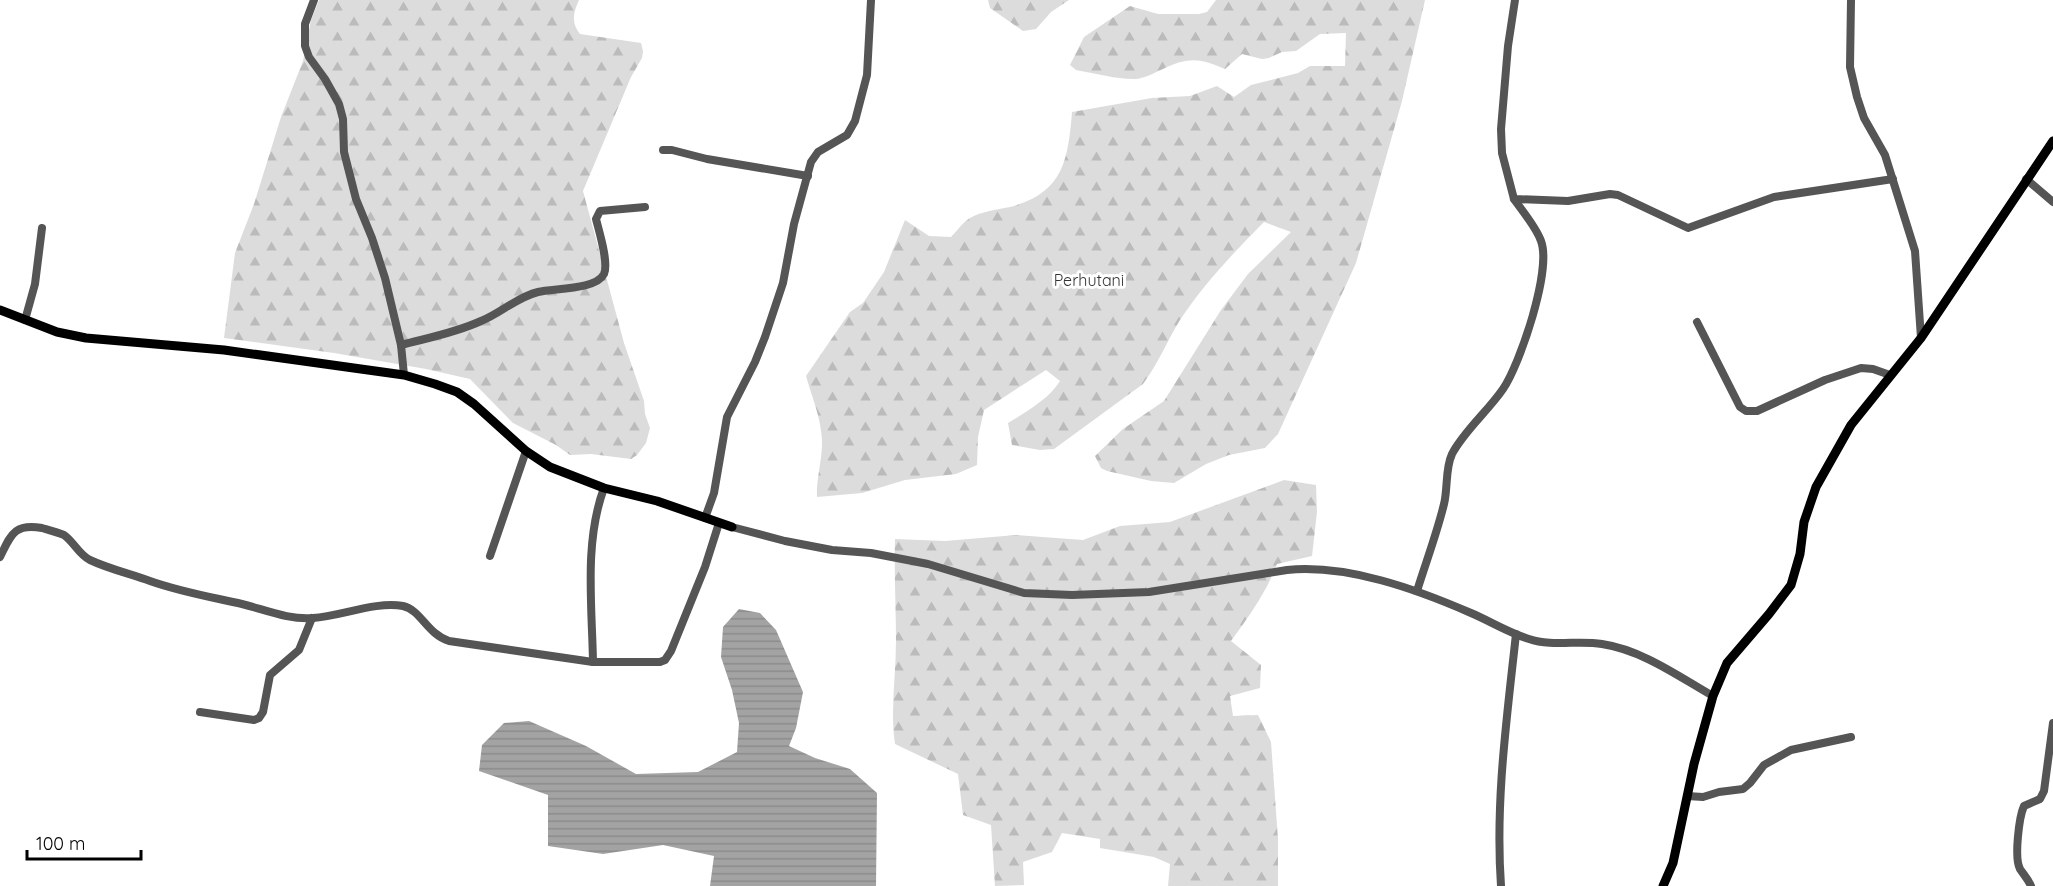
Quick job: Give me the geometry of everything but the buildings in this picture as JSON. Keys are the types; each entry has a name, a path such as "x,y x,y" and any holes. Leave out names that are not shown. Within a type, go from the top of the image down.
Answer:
{"main road":[{"path":"1663,886 1673,863 1687,796 1713,696 1730,657 1769,614 1791,585 1800,554 1806,516 1816,487 1851,425 1921,338 2053,141"},
{"path":"0,310 57,332 86,338 224,350 404,375 457,392 474,404 526,451 549,467 604,488 647,498 732,527"}],"street":[{"path":"314,0 305,24 305,46 309,57 339,104 343,119 344,152 356,199 385,278 401,345 404,375"},
{"path":"705,519 714,493 727,417 755,362 783,283 795,224 812,162 818,152 847,135 855,121 867,75 871,0"},
{"path":"1417,591 1438,528 1445,500 1451,457 1514,370 1532,323 1543,265 1541,240 1514,199 1502,153 1501,129 1508,46 1515,0"},
{"path":"1851,0 1850,67 1857,97 1869,128 1885,155 1916,251 1921,338"},
{"path":"663,150 808,176"},
{"path":"1514,199 1568,201 1610,194 1618,195 1688,228 1774,197 1893,179"},
{"path":"2026,179 2053,202"},
{"path":"401,345 478,322 537,292 579,287 598,279 604,273 605,264 597,215 600,211 645,207"},
{"path":"25,320 35,284 42,228"},
{"path":"1697,322 1740,407 1746,411 1757,411 1774,405 1825,380 1856,369 1867,368 1890,375"},
{"path":"490,556 526,451"},
{"path":"593,662 591,563 595,519 604,488"},
{"path":"0,557 15,531 31,526 51,530 64,536 89,560 164,586 246,605 276,615 312,618 371,608 401,606 414,612 436,636 449,641 593,662 648,663 665,660 671,651 705,567 718,523"},
{"path":"732,527 832,550 871,553 928,564 1024,593 1072,595 1149,592 1305,568 1331,569 1417,591 1516,634 1542,642 1599,643 1615,646 1667,670 1713,696"},
{"path":"200,712 254,720 260,718 270,675 299,650 312,618"},
{"path":"1501,886 1498,846 1516,634"},
{"path":"2031,886 2020,868 2018,859 2021,814 2024,806 2040,799 2044,791 2053,723"},
{"path":"1687,796 1703,797 1743,789 1764,765 1791,750 1851,737"}],"green space":[{"path":"319,0 579,0 574,18 575,26 580,34 641,43 642,58 631,77 583,191 624,343 644,401 645,414 650,428 646,443 637,455 631,459 591,454 570,455 556,445 513,423 470,379 334,353 224,338 235,253 254,204 281,117 303,61 311,20"},
{"path":"988,0 1069,0 1051,12 1036,29 1023,31 990,8"},
{"name":"Perhutani","path":"1216,0 1425,0 1402,101 1356,263 1278,434 1265,448 1229,455 1206,464 1174,483 1151,481 1107,471 1101,468 1095,456 1123,429 1164,401 1221,310 1248,274 1291,232 1264,222 1219,269 1189,307 1143,384 1054,449 1040,450 1012,445 1008,423 1037,405 1055,388 1060,381 1046,370 984,410 978,437 977,465 956,474 905,480 862,493 817,497 822,439 819,417 806,376 850,312 863,303 884,272 905,220 929,236 951,237 974,216 1028,201 1041,193 1052,184 1065,160 1072,112 1152,98 1190,96 1217,86 1234,97 1251,85 1298,73 1310,66 1345,66 1346,33 1320,34 1296,51 1282,52 1269,58 1262,59 1242,54 1225,69 1194,60 1180,62 1143,78 1130,79 1076,70 1070,65 1084,37 1130,6 1158,14 1199,14 1207,12"},
{"path":"1284,480 1316,485 1317,512 1312,556 1277,564 1262,595 1231,641 1261,665 1260,688 1230,696 1233,716 1258,715 1271,742 1278,839 1278,886 1168,886 1170,864 1154,857 1100,848 1100,839 1062,833 1052,852 1023,862 1024,885 995,886 991,825 963,815 958,774 895,744 893,718 896,641 895,539 945,541 1016,535 1083,540 1120,526 1170,522"}],"shaded area":[{"path":"739,609 760,613 776,630 803,692 796,728 789,746 815,758 850,769 877,793 876,886 710,886 714,856 663,845 603,854 548,846 548,795 479,771 482,745 504,723 529,721 586,746 636,774 698,772 737,752 739,723 732,690 721,657 723,627"}]}
